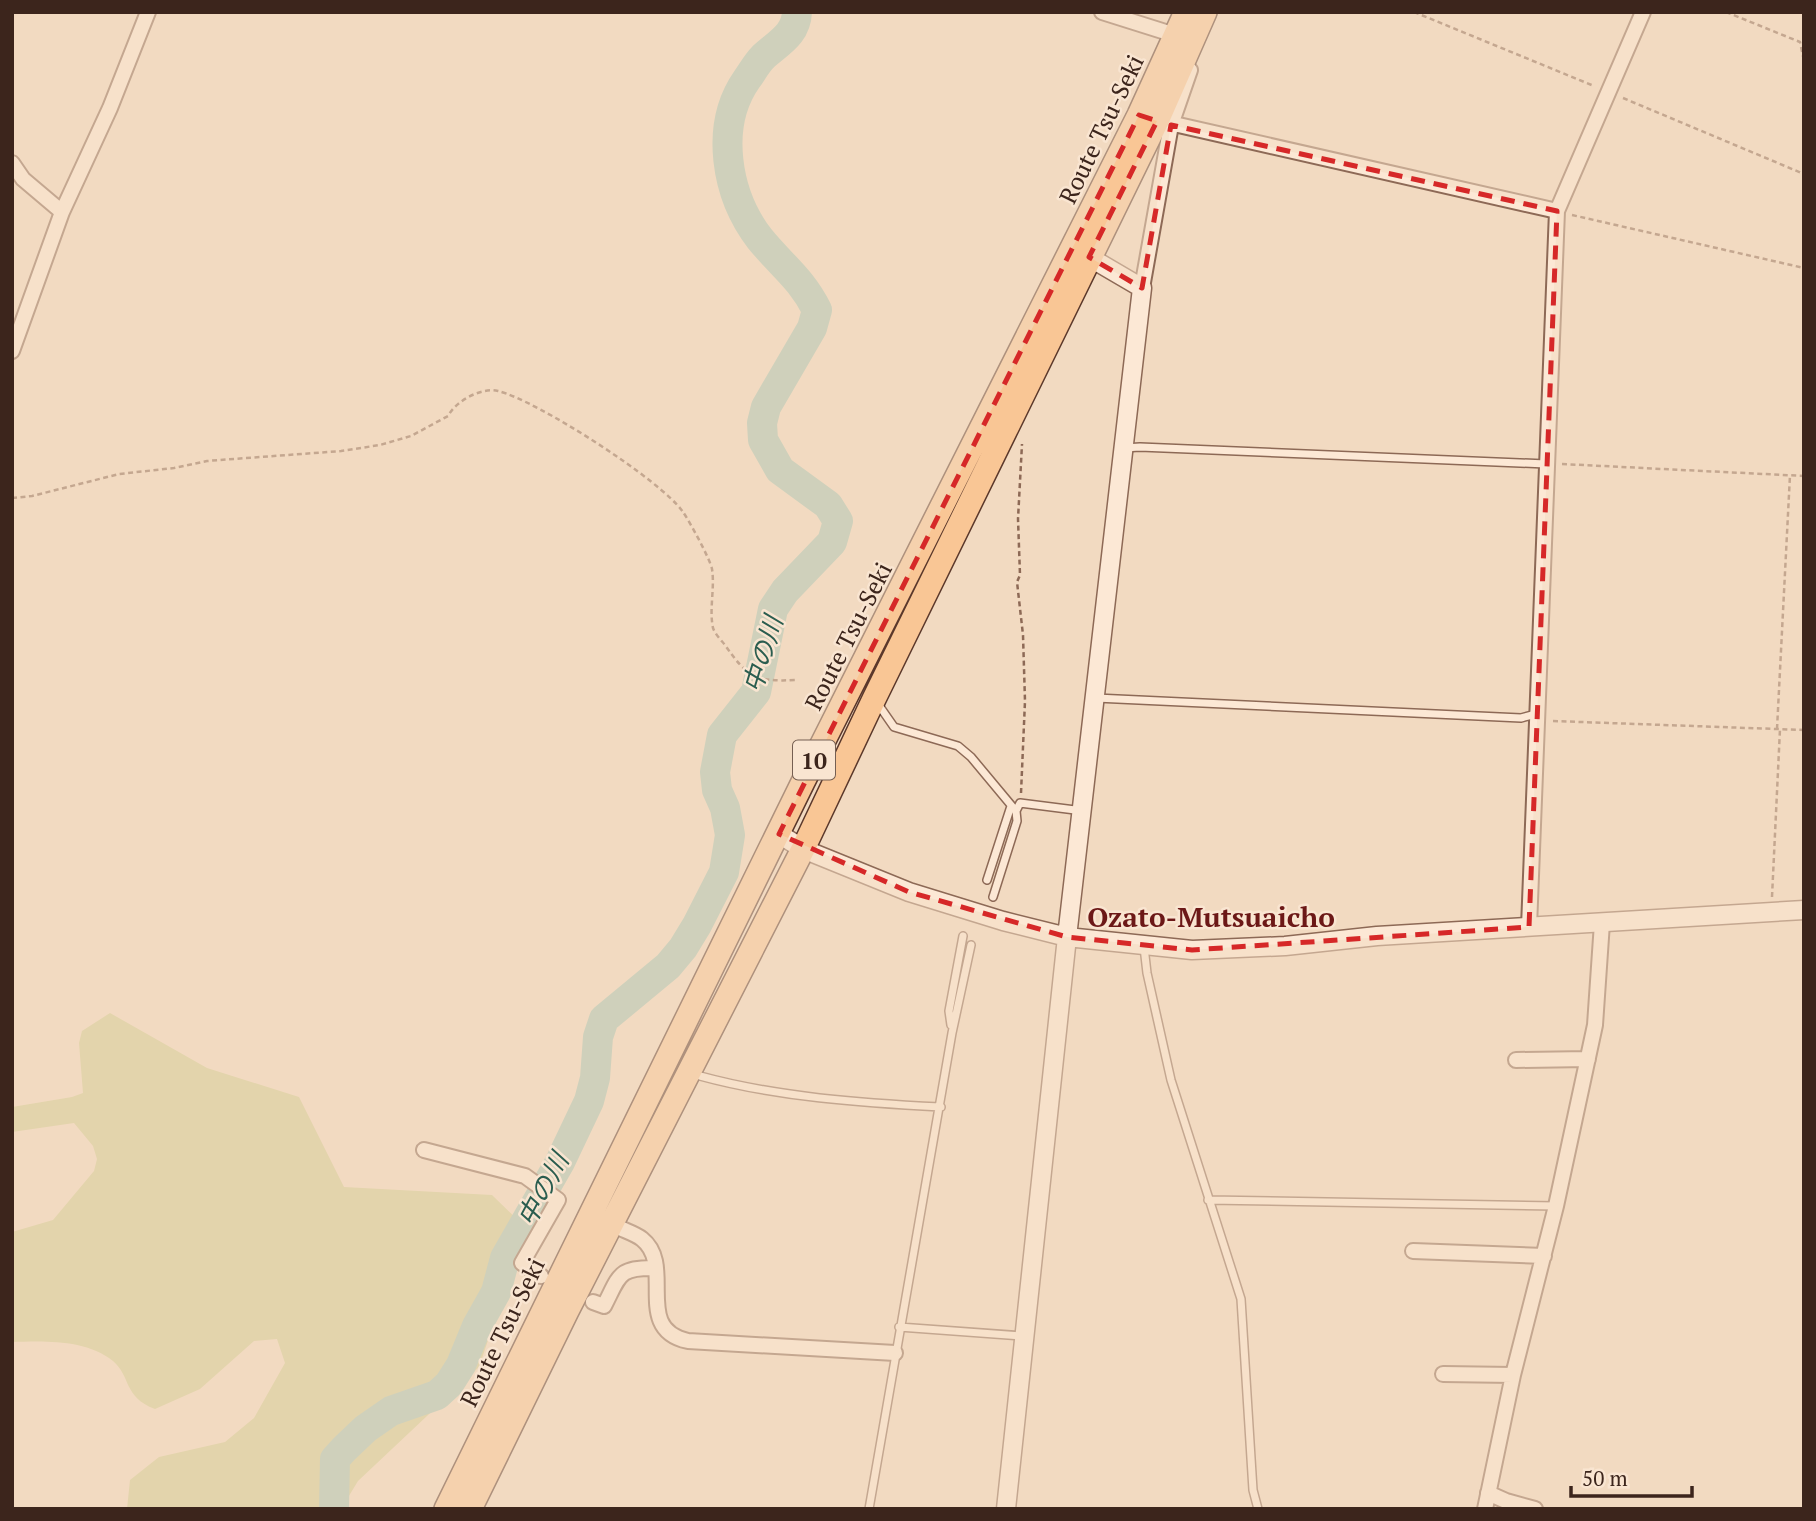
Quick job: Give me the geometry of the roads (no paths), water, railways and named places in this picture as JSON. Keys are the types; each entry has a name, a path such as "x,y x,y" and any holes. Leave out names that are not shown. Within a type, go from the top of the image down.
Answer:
{"main road":[{"name":"Route Tsu-Seki","path":"446,1509 809,771 1025,346 1156,120 1175,35 1186,12"},
{"name":"Route Tsu-Seki","path":"470,1509 567,1311 803,849 1207,12"}],"street":[{"path":"12,351 62,212 110,108 148,12"},
{"path":"1102,12 1175,35"},
{"path":"1529,928 1557,211 1643,12"},
{"path":"1006,1509 1067,937 1142,288 1156,120 1557,211"},
{"path":"12,163 23,179 62,212"},
{"path":"1089,257 1142,288"},
{"path":"779,834 803,849 909,892 1003,921 1067,937 1192,950 1804,910"},
{"path":"1485,1509 1513,1375 1556,1206 1595,1025 1602,923"},
{"path":"1516,1060 1588,1059"},
{"path":"424,1150 509,1171 535,1181 558,1200 522,1262 541,1276"},
{"path":"622,1229 642,1239 649,1247 656,1268 657,1311 663,1326 674,1338 895,1353"},
{"path":"1413,1251 1544,1256"},
{"path":"593,1302 604,1306 621,1273 627,1270 656,1268"},
{"path":"1443,1374 1513,1375"},
{"path":"1488,1493 1506,1502 1535,1509"}],"lane":[{"path":"1122,449 1140,447 1546,464"},
{"path":"1096,698 1536,717"},
{"path":"874,699 894,727 957,746 971,757 1014,808 1017,821 993,897"},
{"path":"987,880 1014,808 1020,803 1083,811"},
{"path":"952,1033 950,1011 963,936"},
{"path":"869,1509 952,1033 971,945"},
{"path":"1144,945 1161,1043 1241,1299 1253,1490 1258,1509"},
{"path":"700,1076 806,1096 941,1107"},
{"path":"1208,1199 1556,1206"},
{"path":"899,1327 1024,1336"}],"waterway":[{"name":"中の川","path":"334,1509 335,1459 365,1429 391,1411 437,1395 449,1384 461,1365 477,1326 496,1292 505,1258 560,1162 589,1101 595,1078 598,1037 604,1019 668,966 697,925 724,872 730,835 725,808 717,790 715,772 722,735 756,692 773,609 785,591 832,542 838,521 828,505 780,470 763,440 762,423 766,407 812,328 817,310 804,289 760,239 748,221 732,181 728,160 730,118 737,98 761,59 790,33 797,12"}],"district":[{"name":"Ozato-Mutsuaicho","path":"1211,916"}]}
